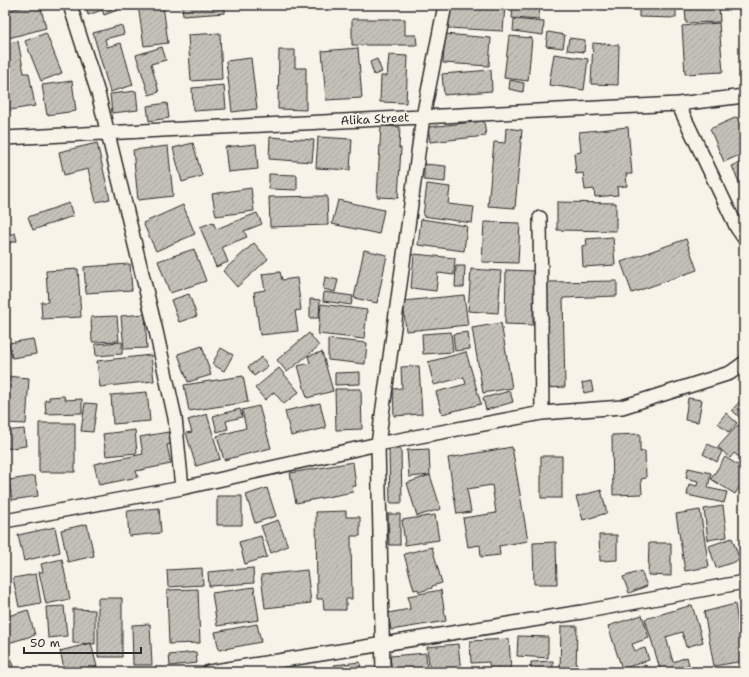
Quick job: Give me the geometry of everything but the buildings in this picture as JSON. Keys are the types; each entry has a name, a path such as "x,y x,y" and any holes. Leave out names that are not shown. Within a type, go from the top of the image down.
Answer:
{"street":[{"path":"70,5 98,93 175,418 182,488"},
{"path":"383,672 378,444 424,117 445,5"},
{"name":"Alika Street","path":"5,138 678,104 744,96"},
{"path":"678,104 744,238"},
{"path":"540,218 542,412"},
{"path":"5,521 182,488 378,444 542,412 622,407 730,373 744,363"},
{"path":"209,672 582,612 744,582"}]}
